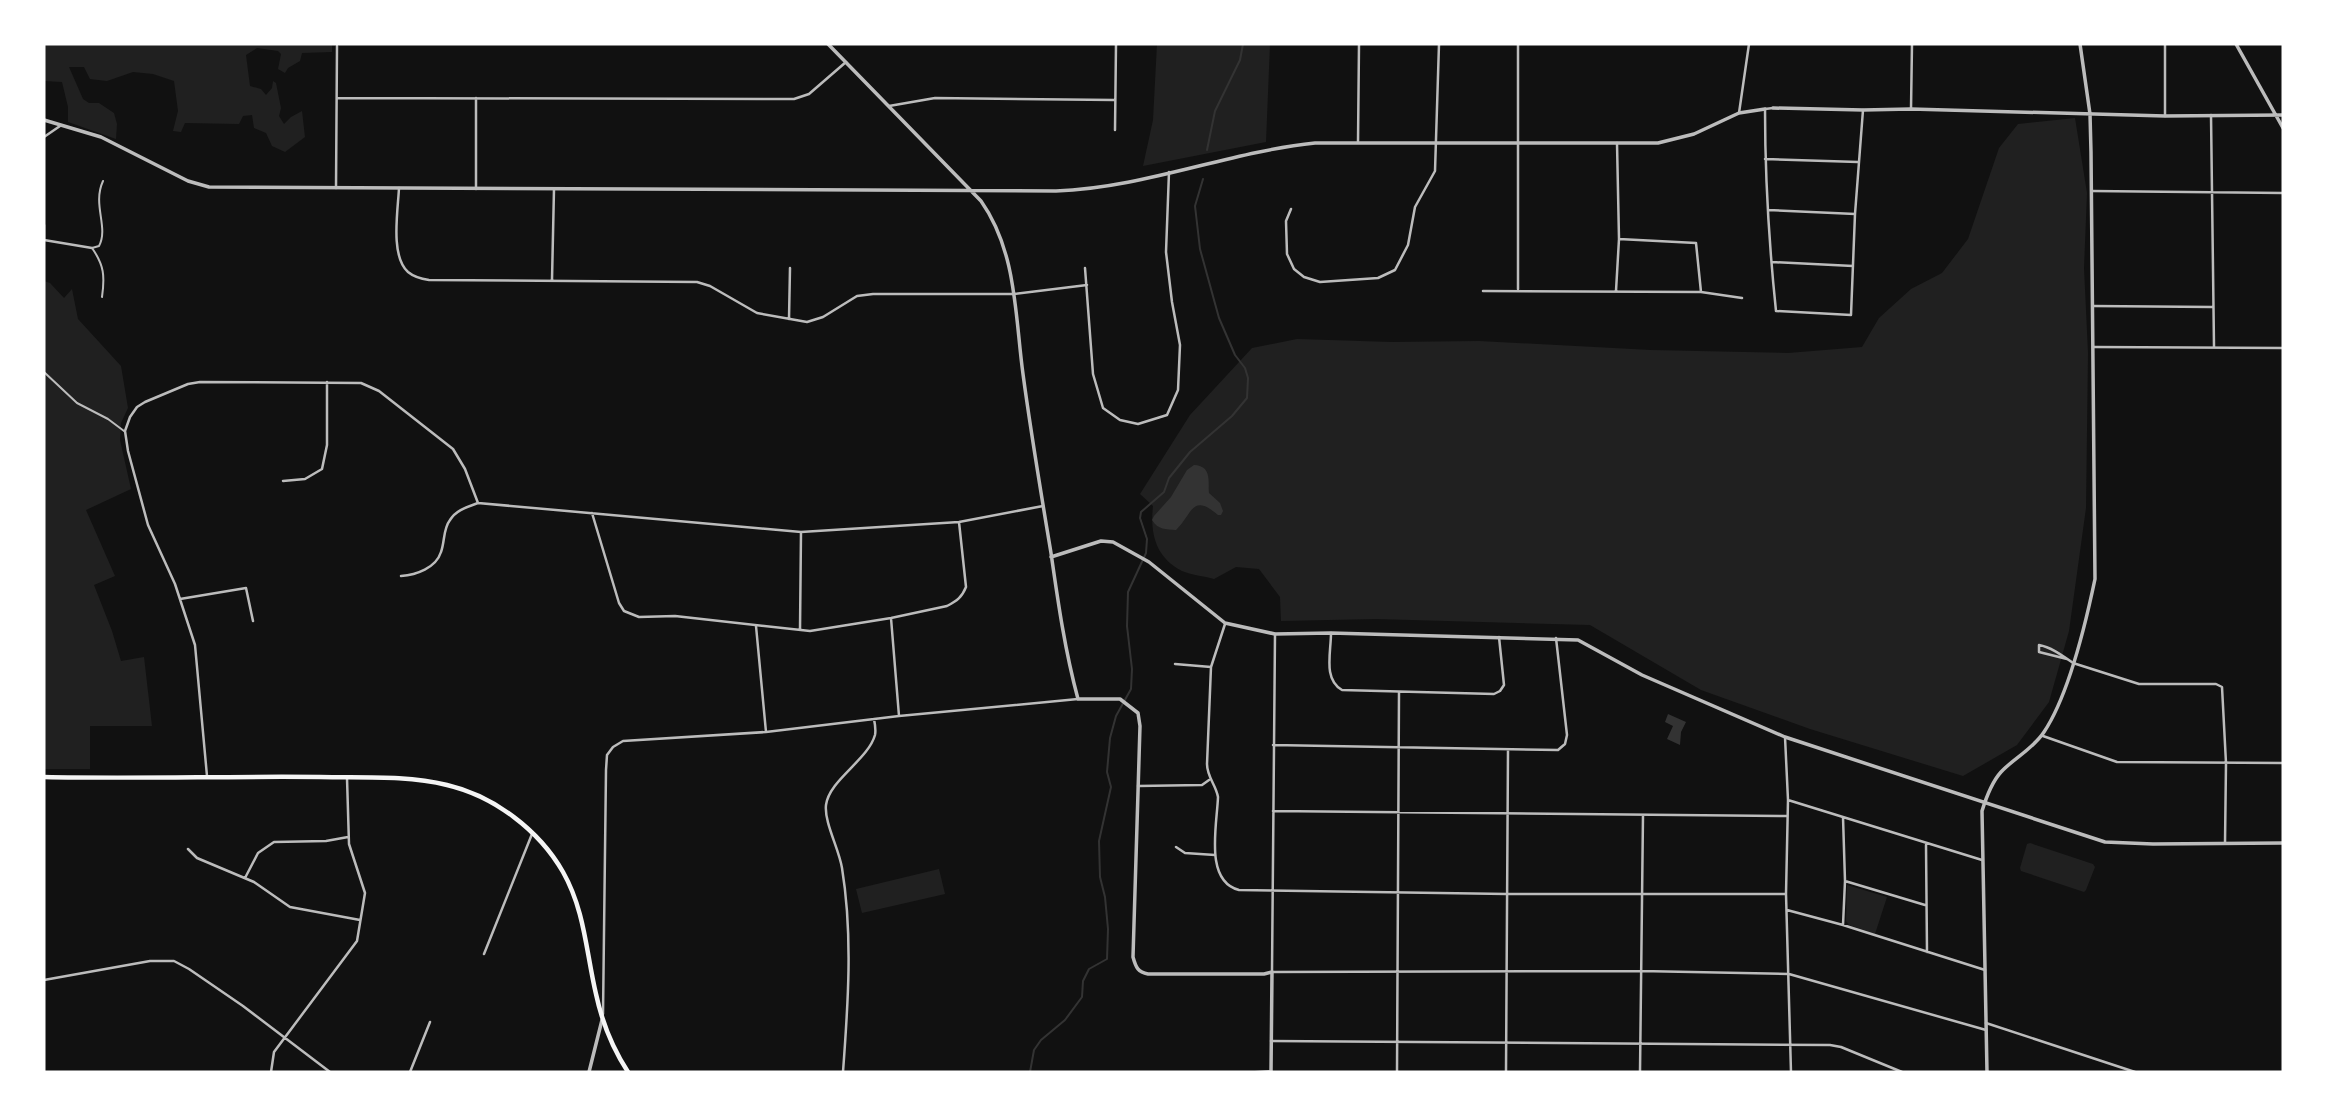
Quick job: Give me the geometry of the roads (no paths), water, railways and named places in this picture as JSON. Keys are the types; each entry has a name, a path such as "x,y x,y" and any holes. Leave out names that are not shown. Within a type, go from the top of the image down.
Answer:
{"main road":[{"path":"44,777 384,778 447,785 488,801 523,824 554,859 578,904 602,1018 628,1072"}],"street":[{"path":"828,44 971,191 986,209 1001,241 1010,268 1062,628 1079,699"},
{"path":"1115,130 1116,44"},
{"path":"1358,142 1359,44"},
{"path":"1291,209 1286,221 1287,254 1294,269 1309,280 1320,282 1383,277 1395,270 1408,246 1412,215 1434,171 1439,44"},
{"path":"1518,44 1518,289"},
{"path":"1739,113 1749,44"},
{"path":"1911,108 1912,44"},
{"path":"1987,1072 1982,811 1991,787 2001,772 2042,736 2054,714 2073,663 2095,579 2090,114 2080,44"},
{"path":"2165,44 2165,116"},
{"path":"2236,44 2283,128"},
{"path":"336,188 337,47"},
{"path":"337,98 794,99 809,94 846,62"},
{"path":"476,98 476,189"},
{"path":"889,106 935,98 1114,100"},
{"path":"44,120 114,143 199,185 971,191 1084,189 1292,146 1358,142 1649,143 1695,134 1739,113 1773,107 1863,110 1911,108 2165,116 2283,115"},
{"path":"1765,109 1765,159 1776,311 1851,315 1863,110"},
{"path":"2211,115 2214,346"},
{"path":"44,137 63,125"},
{"path":"1616,291 1619,239 1617,144"},
{"path":"1765,159 1858,162"},
{"path":"1085,268 1093,374 1103,408 1120,420 1138,425 1167,415 1178,390 1180,345 1166,252 1169,172"},
{"path":"399,188 398,252 401,263 408,272 429,281 697,282 710,286 757,313 807,322 823,317 857,296 1014,295 1087,285"},
{"path":"552,280 554,189"},
{"path":"2092,191 2283,193"},
{"path":"1768,210 1855,214"},
{"path":"44,226 44,240 92,248"},
{"path":"1619,239 1696,243 1701,292"},
{"path":"1771,262 1853,266"},
{"path":"789,319 790,268"},
{"path":"1483,291 1518,289 1701,292 1742,298"},
{"path":"2093,306 2214,307"},
{"path":"2094,347 2283,348"},
{"path":"207,776 195,645 180,600 148,525 128,451 125,431 137,407 188,384 200,382 361,383 379,391 439,437 461,460 478,503"},
{"path":"283,481 305,479 322,469 327,445 327,382"},
{"path":"401,576 420,572 435,562 441,554 446,526 451,517 463,508 478,503 802,532 960,522 1043,506"},
{"path":"592,513 619,603 624,611 639,617 676,616 800,630 827,630 891,618 947,606 962,596 966,587 966,573 960,522"},
{"path":"800,630 802,532"},
{"path":"1051,556 1101,541 1112,542 1149,562 1225,622 1275,634 1556,638 1582,641 1642,675 1785,737 2105,842 2283,843"},
{"path":"180,600 247,589 253,621"},
{"path":"891,618 899,716"},
{"path":"1225,622 1211,667 1207,764 1209,780 1217,790 1218,797 1215,855 1220,877 1231,888 1399,893 1786,894"},
{"path":"756,626 766,732"},
{"path":"1331,633 1330,675 1338,688 1347,691 1498,693 1503,689 1504,682 1499,637"},
{"path":"1271,1072 1275,634"},
{"path":"1273,745 1553,751 1562,748 1567,740 1556,638"},
{"path":"2067,659 2039,652 2039,645 2044,646 2067,659 2073,663 2139,684 2216,684 2222,687 2225,843"},
{"path":"1175,664 1211,667"},
{"path":"1397,1072 1399,692"},
{"path":"589,1072 602,1018 607,754 612,747 623,741 766,732 1079,699 1121,700 1138,713 1133,957 1140,972 1208,975 1272,972 1641,971 1789,974 1986,1030"},
{"path":"843,1072 849,993 845,906 842,867 826,808 828,797 868,749 876,734 874,719"},
{"path":"2042,736 2117,762 2283,762"},
{"path":"1785,737 1791,1072"},
{"path":"1506,1072 1508,750"},
{"path":"271,1072 271,1058 355,944 365,893 348,837 347,778"},
{"path":"1138,786 1202,785 1209,780"},
{"path":"1788,800 1926,845 1982,860"},
{"path":"1273,811 1787,816"},
{"path":"1640,1072 1643,815"},
{"path":"1843,817 1843,925"},
{"path":"485,954 532,834"},
{"path":"245,878 258,853 274,842 326,841 348,837"},
{"path":"1926,845 1927,952"},
{"path":"1176,847 1185,853 1215,855"},
{"path":"188,849 197,858 245,878 290,906 360,920"},
{"path":"1845,881 1926,905"},
{"path":"1786,909 1985,970"},
{"path":"44,980 150,961 174,961 286,1037 330,1072"},
{"path":"410,1072 430,1022"},
{"path":"1986,1023 2135,1072"},
{"path":"1271,1041 1841,1047 1902,1072"}],"lane":[{"path":"102,297 104,269 92,248 99,246 102,240 97,201 103,181"},
{"path":"44,372 77,403 125,431"},
{"path":"1255,1072 1271,1072"}],"waterway":[{"path":"1207,150 1215,111 1240,60 1243,44"},
{"path":"1030,1072 1034,1050 1041,1040 1065,1020 1082,997 1083,981 1089,969 1107,959 1108,929 1100,877 1099,841 1111,787 1107,772 1110,738 1116,716 1131,689 1128,592 1146,553 1147,539 1140,518 1141,512 1164,492 1169,478 1190,452 1232,416 1247,398 1248,378 1245,368 1235,355 1219,318 1200,249 1195,206 1203,179"}]}
